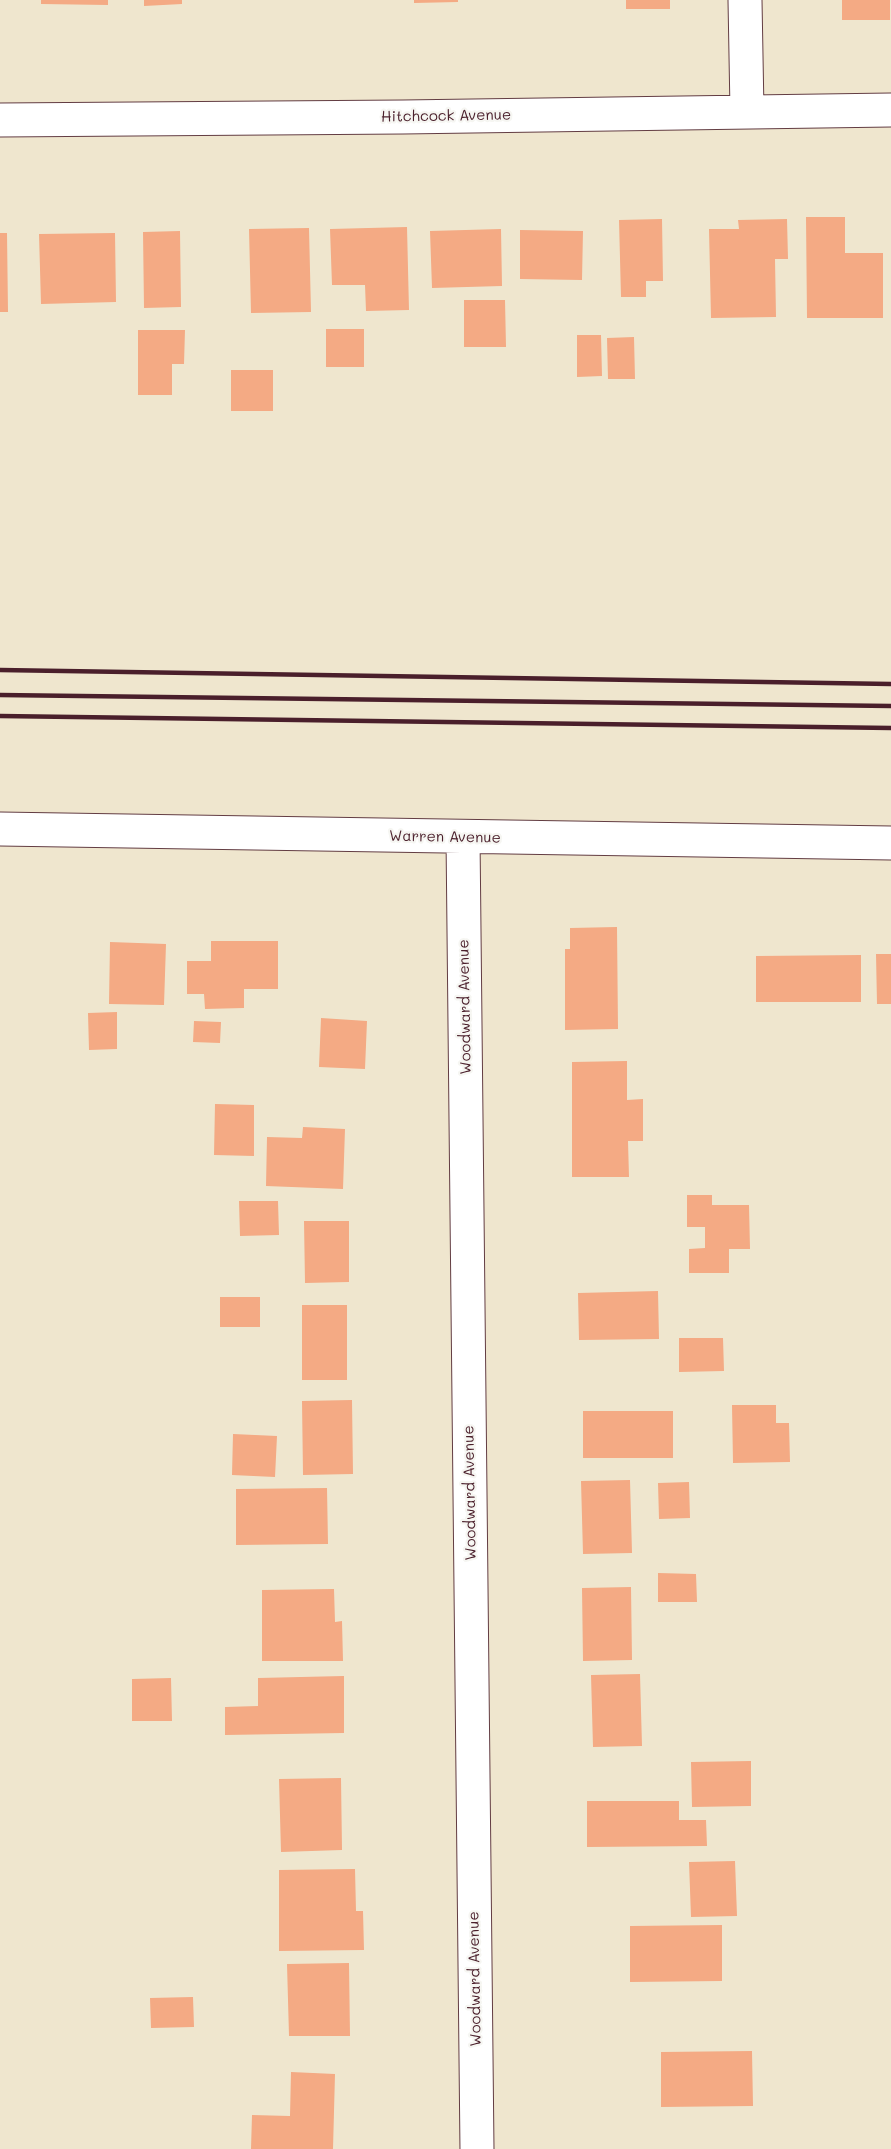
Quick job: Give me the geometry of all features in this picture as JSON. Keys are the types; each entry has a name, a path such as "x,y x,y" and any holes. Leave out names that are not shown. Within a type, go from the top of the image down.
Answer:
{"street":[{"path":"745,0 747,111"},
{"name":"Hitchcock Avenue","path":"0,120 891,110"},
{"name":"Warren Avenue","path":"0,829 891,843"},
{"name":"Woodward Avenue","path":"464,837 477,2149"}],"building":[{"path":"41,0 108,0 108,5 41,4"},
{"path":"144,0 182,0 182,4 144,6"},
{"path":"414,0 458,0 458,2 414,3"},
{"path":"626,0 670,0 670,9 626,9"},
{"path":"842,0 890,0 890,20 842,20"},
{"path":"806,217 845,217 845,253 883,253 883,318 807,318"},
{"path":"662,219 663,281 646,281 646,297 621,297 619,220"},
{"path":"787,219 788,259 775,259 776,317 711,318 709,229 739,229 738,220"},
{"path":"407,227 409,310 366,311 365,285 332,285 330,229"},
{"path":"309,228 311,312 251,313 249,229"},
{"path":"501,229 502,286 432,288 430,231"},
{"path":"520,230 583,231 582,280 520,279"},
{"path":"180,231 181,307 144,308 143,232"},
{"path":"0,233 7,233 8,312 0,312"},
{"path":"115,233 116,302 41,304 39,234"},
{"path":"464,300 505,300 506,347 464,347"},
{"path":"326,329 364,329 364,367 326,367"},
{"path":"138,330 185,330 184,364 172,364 172,395 138,395"},
{"path":"577,335 601,335 602,376 577,377"},
{"path":"634,337 635,379 608,379 607,338"},
{"path":"231,370 273,370 273,411 231,411"},
{"path":"617,927 618,1029 565,1030 565,949 570,949 570,928"},
{"path":"211,941 278,941 278,989 244,989 244,1008 205,1009 204,994 187,994 187,961 211,961"},
{"path":"110,942 166,944 164,1005 109,1004"},
{"path":"876,954 891,954 891,1004 877,1004"},
{"path":"861,955 861,1002 756,1002 756,956"},
{"path":"117,1012 117,1049 89,1050 88,1013"},
{"path":"321,1018 367,1021 365,1069 319,1067"},
{"path":"194,1021 221,1022 220,1043 193,1042"},
{"path":"627,1061 627,1100 643,1099 643,1141 628,1141 629,1177 572,1177 572,1062"},
{"path":"215,1104 254,1105 254,1156 214,1155"},
{"path":"303,1127 345,1129 343,1189 266,1186 267,1137 302,1138"},
{"path":"687,1195 712,1195 712,1205 749,1205 750,1249 729,1249 729,1273 689,1273 689,1249 705,1248 705,1227 687,1227"},
{"path":"239,1201 278,1201 279,1235 240,1236"},
{"path":"304,1221 349,1221 349,1282 305,1283"},
{"path":"658,1291 659,1339 579,1340 578,1293"},
{"path":"220,1297 260,1297 260,1327 220,1327"},
{"path":"302,1305 347,1305 347,1380 302,1380"},
{"path":"679,1338 723,1338 724,1371 679,1372"},
{"path":"352,1400 353,1474 303,1475 302,1401"},
{"path":"732,1405 776,1405 776,1423 789,1423 790,1462 733,1463"},
{"path":"583,1411 673,1411 673,1458 583,1458"},
{"path":"233,1434 277,1436 275,1477 232,1475"},
{"path":"630,1480 632,1553 583,1554 581,1481"},
{"path":"689,1482 690,1518 659,1519 658,1483"},
{"path":"327,1488 328,1544 236,1545 236,1489"},
{"path":"658,1573 696,1574 697,1602 658,1602"},
{"path":"631,1587 632,1660 583,1661 582,1588"},
{"path":"334,1589 335,1622 342,1621 343,1661 262,1661 262,1590"},
{"path":"640,1674 642,1746 593,1747 591,1675"},
{"path":"344,1676 344,1733 225,1735 225,1707 258,1706 258,1678"},
{"path":"171,1678 172,1721 132,1721 132,1679"},
{"path":"751,1761 751,1806 692,1807 691,1762"},
{"path":"341,1778 342,1850 281,1852 279,1779"},
{"path":"587,1801 679,1801 679,1820 706,1820 707,1846 587,1847"},
{"path":"735,1861 737,1916 691,1917 689,1862"},
{"path":"355,1869 356,1911 363,1911 364,1950 279,1951 279,1870"},
{"path":"722,1925 722,1981 630,1982 630,1926"},
{"path":"349,1963 350,2036 289,2036 287,1964"},
{"path":"193,1997 194,2027 151,2028 150,1998"},
{"path":"752,2051 753,2106 661,2107 661,2052"},
{"path":"291,2072 335,2074 333,2149 251,2149 252,2115 290,2116"}],"railway":[{"path":"0,670 891,684"},
{"path":"0,695 891,706"},
{"path":"0,716 891,728"}]}
